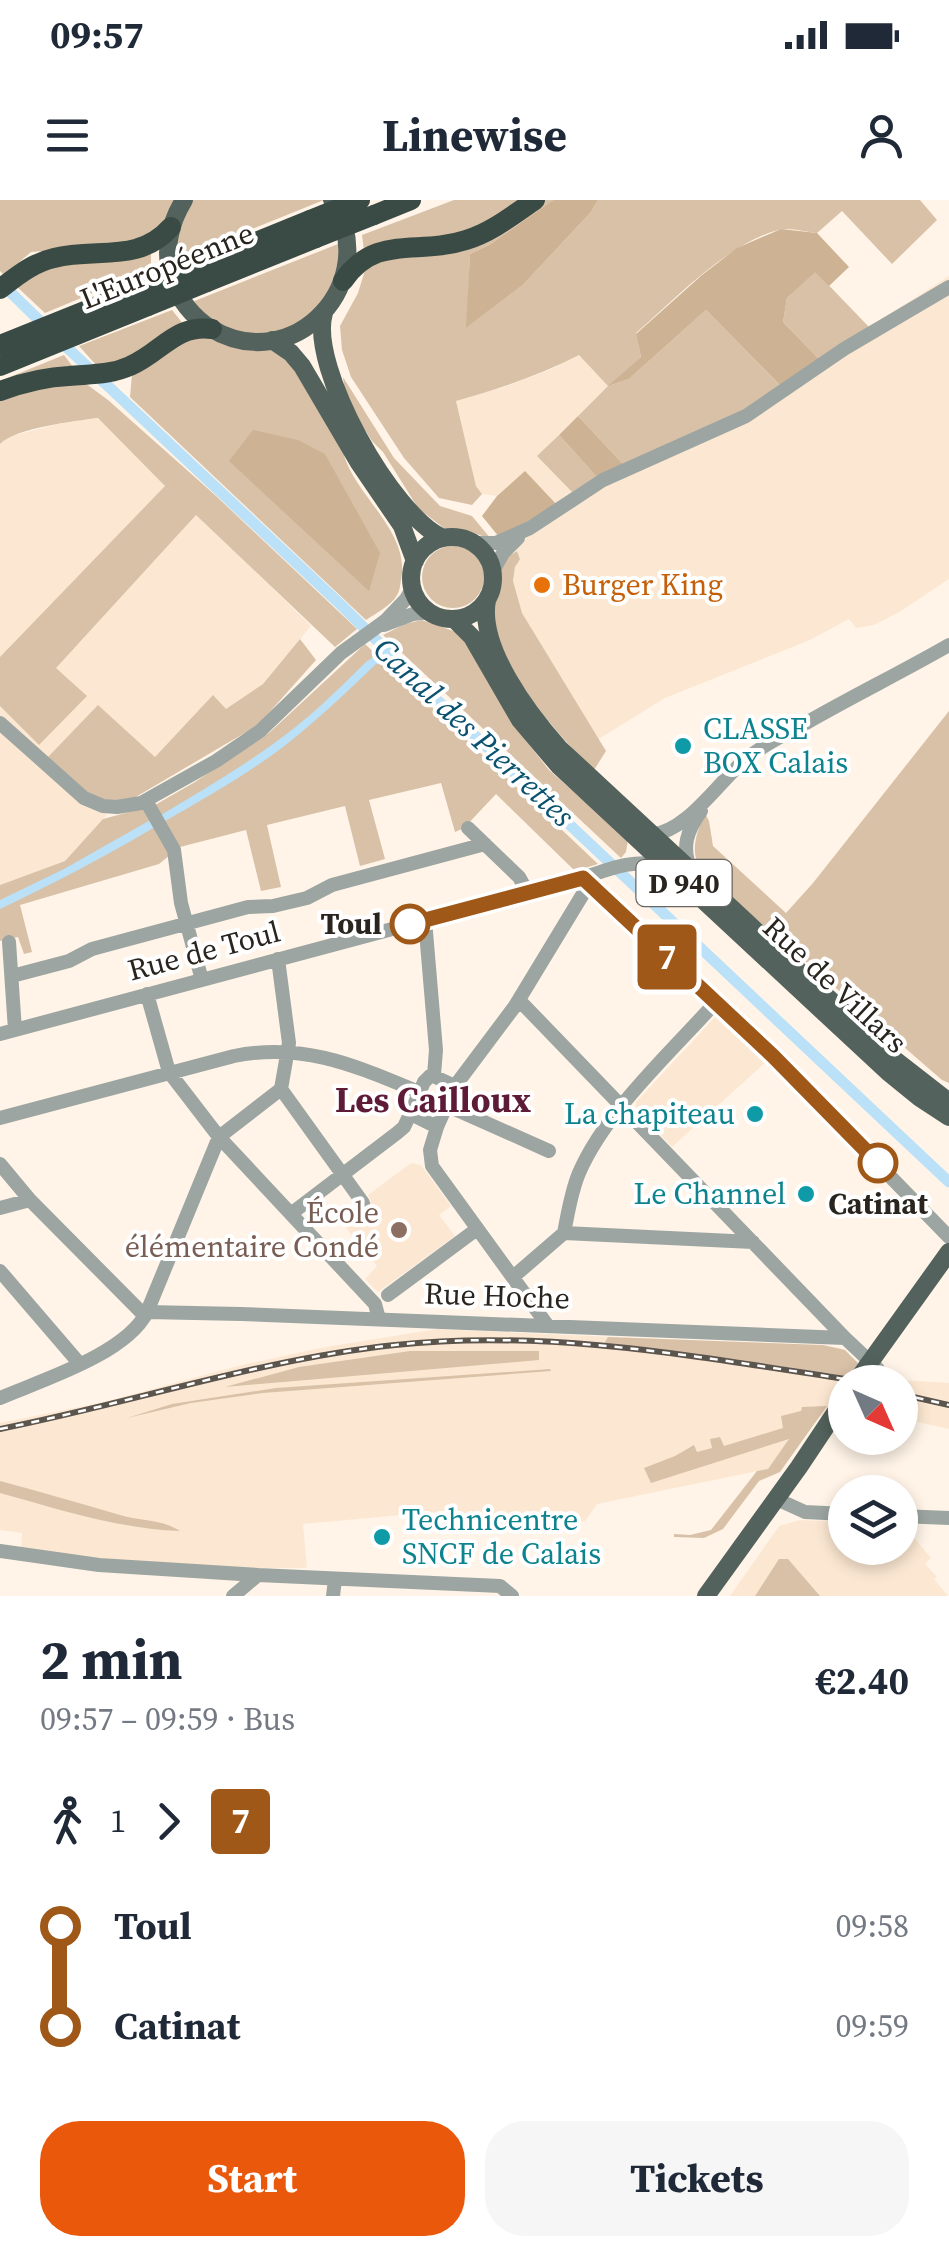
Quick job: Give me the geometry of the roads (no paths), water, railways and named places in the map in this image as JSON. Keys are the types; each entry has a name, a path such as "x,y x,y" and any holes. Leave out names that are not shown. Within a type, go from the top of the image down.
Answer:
{"highway":[{"name":"L'Européenne","path":"0,366 41,339 65,329 367,208 411,200"},
{"path":"343,280 371,254 463,241 494,228 535,200"},
{"path":"0,289 34,264 56,257 139,250 156,242 172,227"},
{"path":"0,391 57,377 117,371 150,356 182,331 212,329"},
{"name":"L'Européenne","path":"0,345 41,339"}],"main road":[{"path":"184,200 172,227 168,260 175,287 194,314 212,329 244,340 272,340 302,330 334,300 348,257 341,215 332,200"},
{"path":"324,313 324,349 350,422 379,471 410,512 429,531 443,538"},
{"path":"272,340 302,366 359,463 402,526 416,560"},
{"path":"458,537 475,543 488,556 493,570 487,600 471,614 454,618 430,612 412,587 416,560 426,547 443,538 458,537"},
{"name":"Rue de Villars","path":"487,600 487,622 510,681 566,755 894,1059 949,1102"},
{"name":"Rue de Villars","path":"454,618 472,636 503,694 539,744 565,772 659,864 888,1072 949,1117"},
{"path":"894,1059 949,1091"},
{"path":"875,1365 949,1252"},
{"path":"876,1365 949,1269"},
{"path":"706,1596 828,1431"},
{"path":"715,1596 828,1433"}],"street":[{"path":"475,543 500,542 530,528 603,480 746,416 844,349 949,287"},
{"path":"493,570 530,528"},
{"path":"155,814 209,765 260,730 341,653 378,627 412,587"},
{"path":"378,627 430,612"},
{"path":"651,835 680,824 766,745 949,645"},
{"path":"0,723 90,801 155,814"},
{"path":"692,872 685,852 687,837 729,775"},
{"path":"155,814 174,850 181,903 202,980"},
{"path":"468,828 518,877 528,893"},
{"path":"628,860 635,845 631,834"},
{"path":"12,976 248,907 275,906 307,898 332,885 485,844"},
{"name":"Rue de Toul","path":"8,1032 590,878 628,860 659,864"},
{"path":"548,1326 432,1166 430,1150 455,1086 519,1000 590,878 781,1064 949,1236"},
{"path":"555,886 571,914"},
{"path":"424,920 436,1050 434,1075"},
{"path":"8,1032 12,976 9,942"},
{"path":"0,1398 79,1363 138,1328 219,1137 281,1089 288,1035 278,959"},
{"path":"148,994 169,1072 219,1137 376,1304 379,1319"},
{"path":"519,1000 868,1365"},
{"path":"512,1277 564,1234 578,1174 600,1134 716,1002"},
{"path":"0,1118 246,1053 288,1052 339,1060 419,1092"},
{"path":"292,1213 404,1126 427,1077 434,1075 455,1086"},
{"path":"281,1089 363,1203"},
{"path":"446,1106 549,1152"},
{"path":"411,1112 437,1127"},
{"path":"0,1164 30,1200 146,1314"},
{"path":"0,1208 30,1200"},
{"path":"388,1295 477,1230"},
{"path":"564,1234 752,1242"},
{"path":"0,1271 79,1363"},
{"name":"Rue Hoche","path":"146,1314 845,1338"},
{"path":"783,1502 804,1512 828,1513"},
{"path":"918,1517 949,1518"},
{"path":"0,1551 98,1565 364,1578 500,1593"},
{"path":"233,1596 258,1575"},
{"path":"334,1596 335,1579"}],"water":[{"path":"383,655 391,664 376,664 283,747 165,821 161,815 273,744 366,662"},
{"path":"154,818 158,825 0,909 0,900"}],"waterway":[{"name":"Canal des Pierrettes","path":"3,285 47,328"},
{"name":"Canal des Pierrettes","path":"60,341 949,1182"}],"railway":[{"path":"0,1429 295,1360 395,1345 454,1341 513,1340 631,1348 828,1377"},
{"path":"918,1398 949,1405"}],"place":[{"name":"Burger King","path":"542,585"},
{"name":"CLASSE BOX Calais","path":"683,746"},
{"name":"Toul","path":"410,924"},
{"name":"La chapiteau","path":"755,1114"},
{"name":"Catinat","path":"878,1163"},
{"name":"Le Channel","path":"806,1194"},
{"name":"École élémentaire Condé","path":"399,1230"},
{"name":"Technicentre SNCF de Calais","path":"382,1537"}],"district":[{"name":"Les Cailloux","path":"433,1100"}]}
